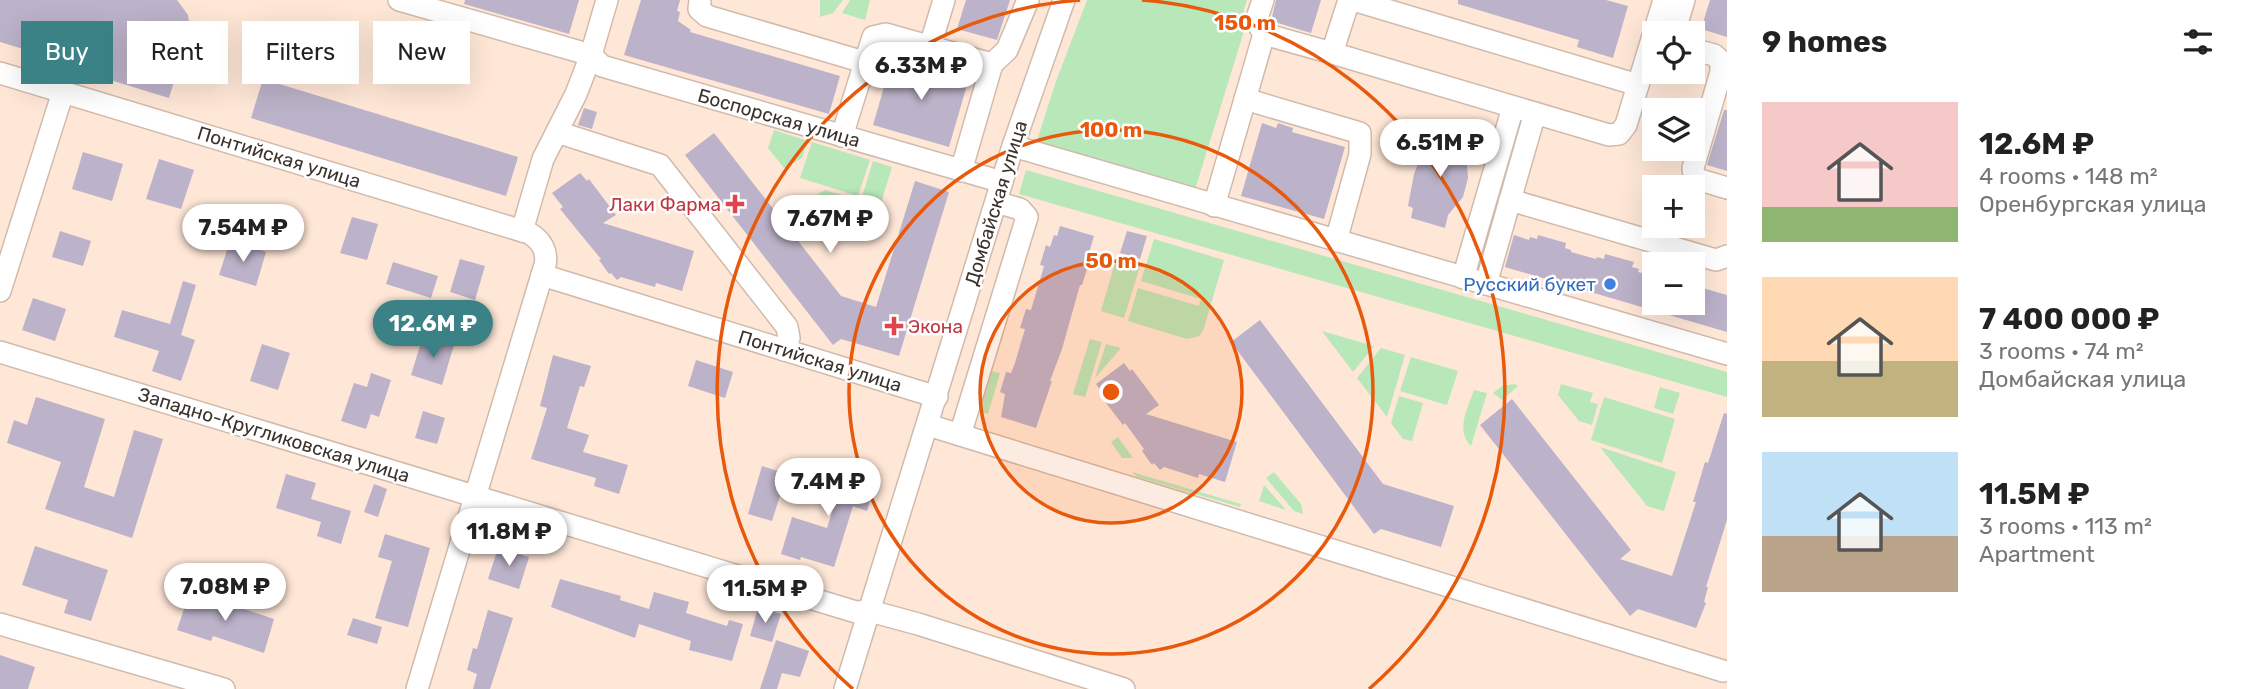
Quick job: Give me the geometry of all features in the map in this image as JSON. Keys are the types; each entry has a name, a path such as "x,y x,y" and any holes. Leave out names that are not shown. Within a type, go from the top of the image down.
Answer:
{"street":[{"path":"522,231 543,159 566,117 591,55 607,0"},
{"path":"700,0 699,9 707,16 864,62"},
{"path":"930,46 944,0"},
{"path":"961,171 992,64 1007,50 1028,0"},
{"name":"Домбайская улица","path":"845,689 1013,146 1065,0"},
{"path":"1262,0 1256,21 1264,34 1609,135 1619,135 1626,125 1642,72"},
{"path":"1332,53 1351,0 1638,85"},
{"path":"1658,21 1664,0"},
{"path":"1678,21 1684,0"},
{"name":"Боспорская улица","path":"406,1 591,55 602,66 961,171 999,192 1027,217 960,435"},
{"path":"842,136 869,43 880,33 992,64"},
{"path":"1214,205 1264,34"},
{"path":"1705,53 1721,61 1721,72 1693,168 1694,176 1727,188"},
{"name":"Понтийская улица","path":"0,73 522,231 535,236 544,266 785,350 937,397"},
{"path":"0,291 63,92"},
{"path":"1245,100 1360,133 1360,154 1336,241"},
{"path":"1463,278 1513,107"},
{"path":"1486,285 1535,113"},
{"path":"557,132 660,165 787,327 789,332 785,350"},
{"path":"1013,146 1727,354"},
{"path":"1510,200 1716,260 1727,256"},
{"path":"417,689 544,266"},
{"name":"Западно-Кругликовская улица","path":"0,352 856,612 870,611 1124,689"},
{"path":"928,425 1723,671"},
{"path":"0,624 224,689"}],"green space":[{"path":"820,0 843,0 833,13 820,17"},
{"path":"850,0 870,0 865,20 842,13"},
{"path":"1087,0 1247,0 1244,9 1244,31 1194,193 1035,147 1055,84"},
{"path":"774,130 808,141 802,158 784,168 768,148"},
{"path":"812,142 870,160 858,196 800,178"},
{"path":"873,161 892,167 881,203 862,197"},
{"path":"1026,170 1727,372 1727,397 1019,194"},
{"path":"825,190 857,200 847,232 830,227 809,199"},
{"path":"861,201 880,207 870,239 851,234"},
{"path":"1154,239 1224,260 1203,331 1199,336 1187,339 1128,321 1138,288 1199,306 1201,299 1141,281"},
{"path":"1116,259 1140,266 1124,318 1101,311"},
{"path":"1322,331 1374,346 1353,372"},
{"path":"1090,339 1102,342 1085,397 1073,394"},
{"path":"1106,344 1121,348 1095,378"},
{"path":"1381,348 1405,355 1387,417 1357,378"},
{"path":"1411,357 1458,371 1447,405 1400,391"},
{"path":"991,371 1000,373 988,414 979,411"},
{"path":"1561,384 1593,393 1590,402 1598,404 1592,425 1579,421 1558,395"},
{"path":"1502,386 1518,386 1502,400 1493,393"},
{"path":"1660,387 1680,393 1673,414 1654,408"},
{"path":"1474,390 1487,393 1471,446 1466,440 1463,426"},
{"path":"1399,396 1423,403 1412,441 1403,439 1391,423"},
{"path":"1604,397 1675,419 1662,463 1591,440"},
{"path":"1118,437 1133,458 1122,458 1111,442"},
{"path":"1600,447 1676,472 1664,511 1647,506"},
{"path":"1132,472 1241,504 1240,507 1137,477"},
{"path":"1274,472 1301,504 1303,514 1294,511 1266,478"},
{"path":"1264,485 1286,510 1259,501"}],"building":[{"path":"0,0 177,0 188,15 189,21 127,21 127,84 173,84 169,98 113,81 113,21 21,21 21,48 0,42"},
{"path":"465,0 579,0 569,34 464,4"},
{"path":"641,0 680,0 678,21 691,30 690,32 840,76 829,114 624,55"},
{"path":"966,0 1010,0 997,40 957,29"},
{"path":"1276,0 1321,0 1311,33 1271,21"},
{"path":"1458,0 1606,0 1628,6 1613,58 1577,47 1579,40 1458,4"},
{"path":"1710,0 1727,0 1727,37 1705,30 1703,21"},
{"path":"893,56 969,78 949,147 873,125"},
{"path":"261,84 279,84 518,157 506,196 251,118"},
{"path":"584,108 597,112 592,129 578,125"},
{"path":"1724,110 1727,110 1727,171 1707,165"},
{"path":"1262,123 1276,128 1278,123 1293,128 1292,132 1345,147 1324,219 1241,196"},
{"path":"1437,129 1471,138 1466,154 1468,178 1463,197 1448,215 1445,228 1411,218 1413,208 1408,206 1414,174 1427,142 1433,144"},
{"path":"714,133 841,296 876,307 915,181 949,192 899,356 841,339 833,345 685,155"},
{"path":"83,152 123,164 112,201 72,189"},
{"path":"159,159 194,170 181,209 146,199"},
{"path":"580,173 587,181 589,179 616,215 603,223 694,251 682,291 656,283 655,287 621,277 617,280 609,274 599,260 601,259 560,209 563,207 552,193"},
{"path":"352,217 378,224 367,260 340,253"},
{"path":"1060,226 1094,236 1089,253 1092,253 1036,428 1001,417 1005,394 1000,392 1006,372 1011,373 1015,363 1025,329 1020,328 1026,309 1031,310 1044,266 1040,265 1046,245 1050,247"},
{"path":"60,231 91,241 83,266 52,257"},
{"path":"1127,231 1147,236 1140,259 1120,253"},
{"path":"1514,235 1529,240 1530,237 1537,239 1538,235 1566,243 1565,248 1571,252 1596,259 1604,259 1605,254 1634,262 1632,267 1642,273 1642,307 1505,267"},
{"path":"230,241 266,252 256,286 219,275"},
{"path":"460,259 485,266 475,300 450,292"},
{"path":"393,262 438,276 431,298 386,284"},
{"path":"183,281 196,285 181,335 195,340 181,381 152,371 159,351 114,337 122,310 170,324"},
{"path":"1705,289 1727,295 1727,332 1669,315 1705,315"},
{"path":"33,298 66,309 55,341 22,330"},
{"path":"1260,320 1383,484 1454,506 1441,547 1381,529 1374,534 1231,342"},
{"path":"423,336 454,345 442,385 411,375"},
{"path":"262,344 290,353 278,390 250,381"},
{"path":"553,355 591,366 584,387 580,386 567,428 589,435 583,452 628,465 619,494 594,486 596,478 531,459 547,408 540,406"},
{"path":"696,360 733,372 725,398 688,386"},
{"path":"1124,363 1130,371 1132,369 1159,405 1146,414 1237,442 1225,482 1199,474 1198,478 1164,467 1160,470 1154,463 1152,465 1125,423 1123,425 1103,399 1106,397 1096,384"},
{"path":"371,373 391,380 379,417 371,414 366,429 341,421 354,383 367,387"},
{"path":"36,397 105,419 84,487 114,497 134,430 163,439 132,538 45,509 61,462 7,443 14,420 27,425"},
{"path":"1512,399 1631,550 1620,559 1672,576 1696,502 1693,502 1705,462 1708,463 1724,413 1727,414 1727,520 1706,587 1706,603 1696,628 1638,609 1630,616 1480,425"},
{"path":"423,411 445,418 437,444 415,438"},
{"path":"762,466 787,474 772,521 748,514"},
{"path":"818,466 875,484 867,511 853,506 834,567 781,554 792,517 827,528 836,500 810,492"},
{"path":"286,474 316,483 311,499 351,511 341,544 317,536 321,522 276,508"},
{"path":"374,484 387,489 378,517 364,512"},
{"path":"385,534 430,548 408,627 375,618 392,561 378,557"},
{"path":"35,546 108,570 91,621 64,613 68,600 22,585"},
{"path":"498,548 529,557 519,589 488,579"},
{"path":"560,579 621,596 620,600 649,609 654,592 689,602 686,613 727,626 729,620 743,624 732,661 689,650 691,641 639,624 635,638 551,607"},
{"path":"190,591 274,619 264,653 213,636 211,641 177,630"},
{"path":"758,608 781,614 772,642 750,636"},
{"path":"488,610 513,618 490,689 473,689 477,674 467,670 473,648 477,649"},
{"path":"353,618 382,627 377,644 347,635"},
{"path":"776,640 809,651 800,677 782,673 777,689 760,689"},
{"path":"0,655 35,667 28,689 0,689"}],"place":[{"name":"Лаки Фарма","path":"735,204"},
{"name":"Русский букет","path":"1610,284"},
{"name":"Экона","path":"894,326"}]}
